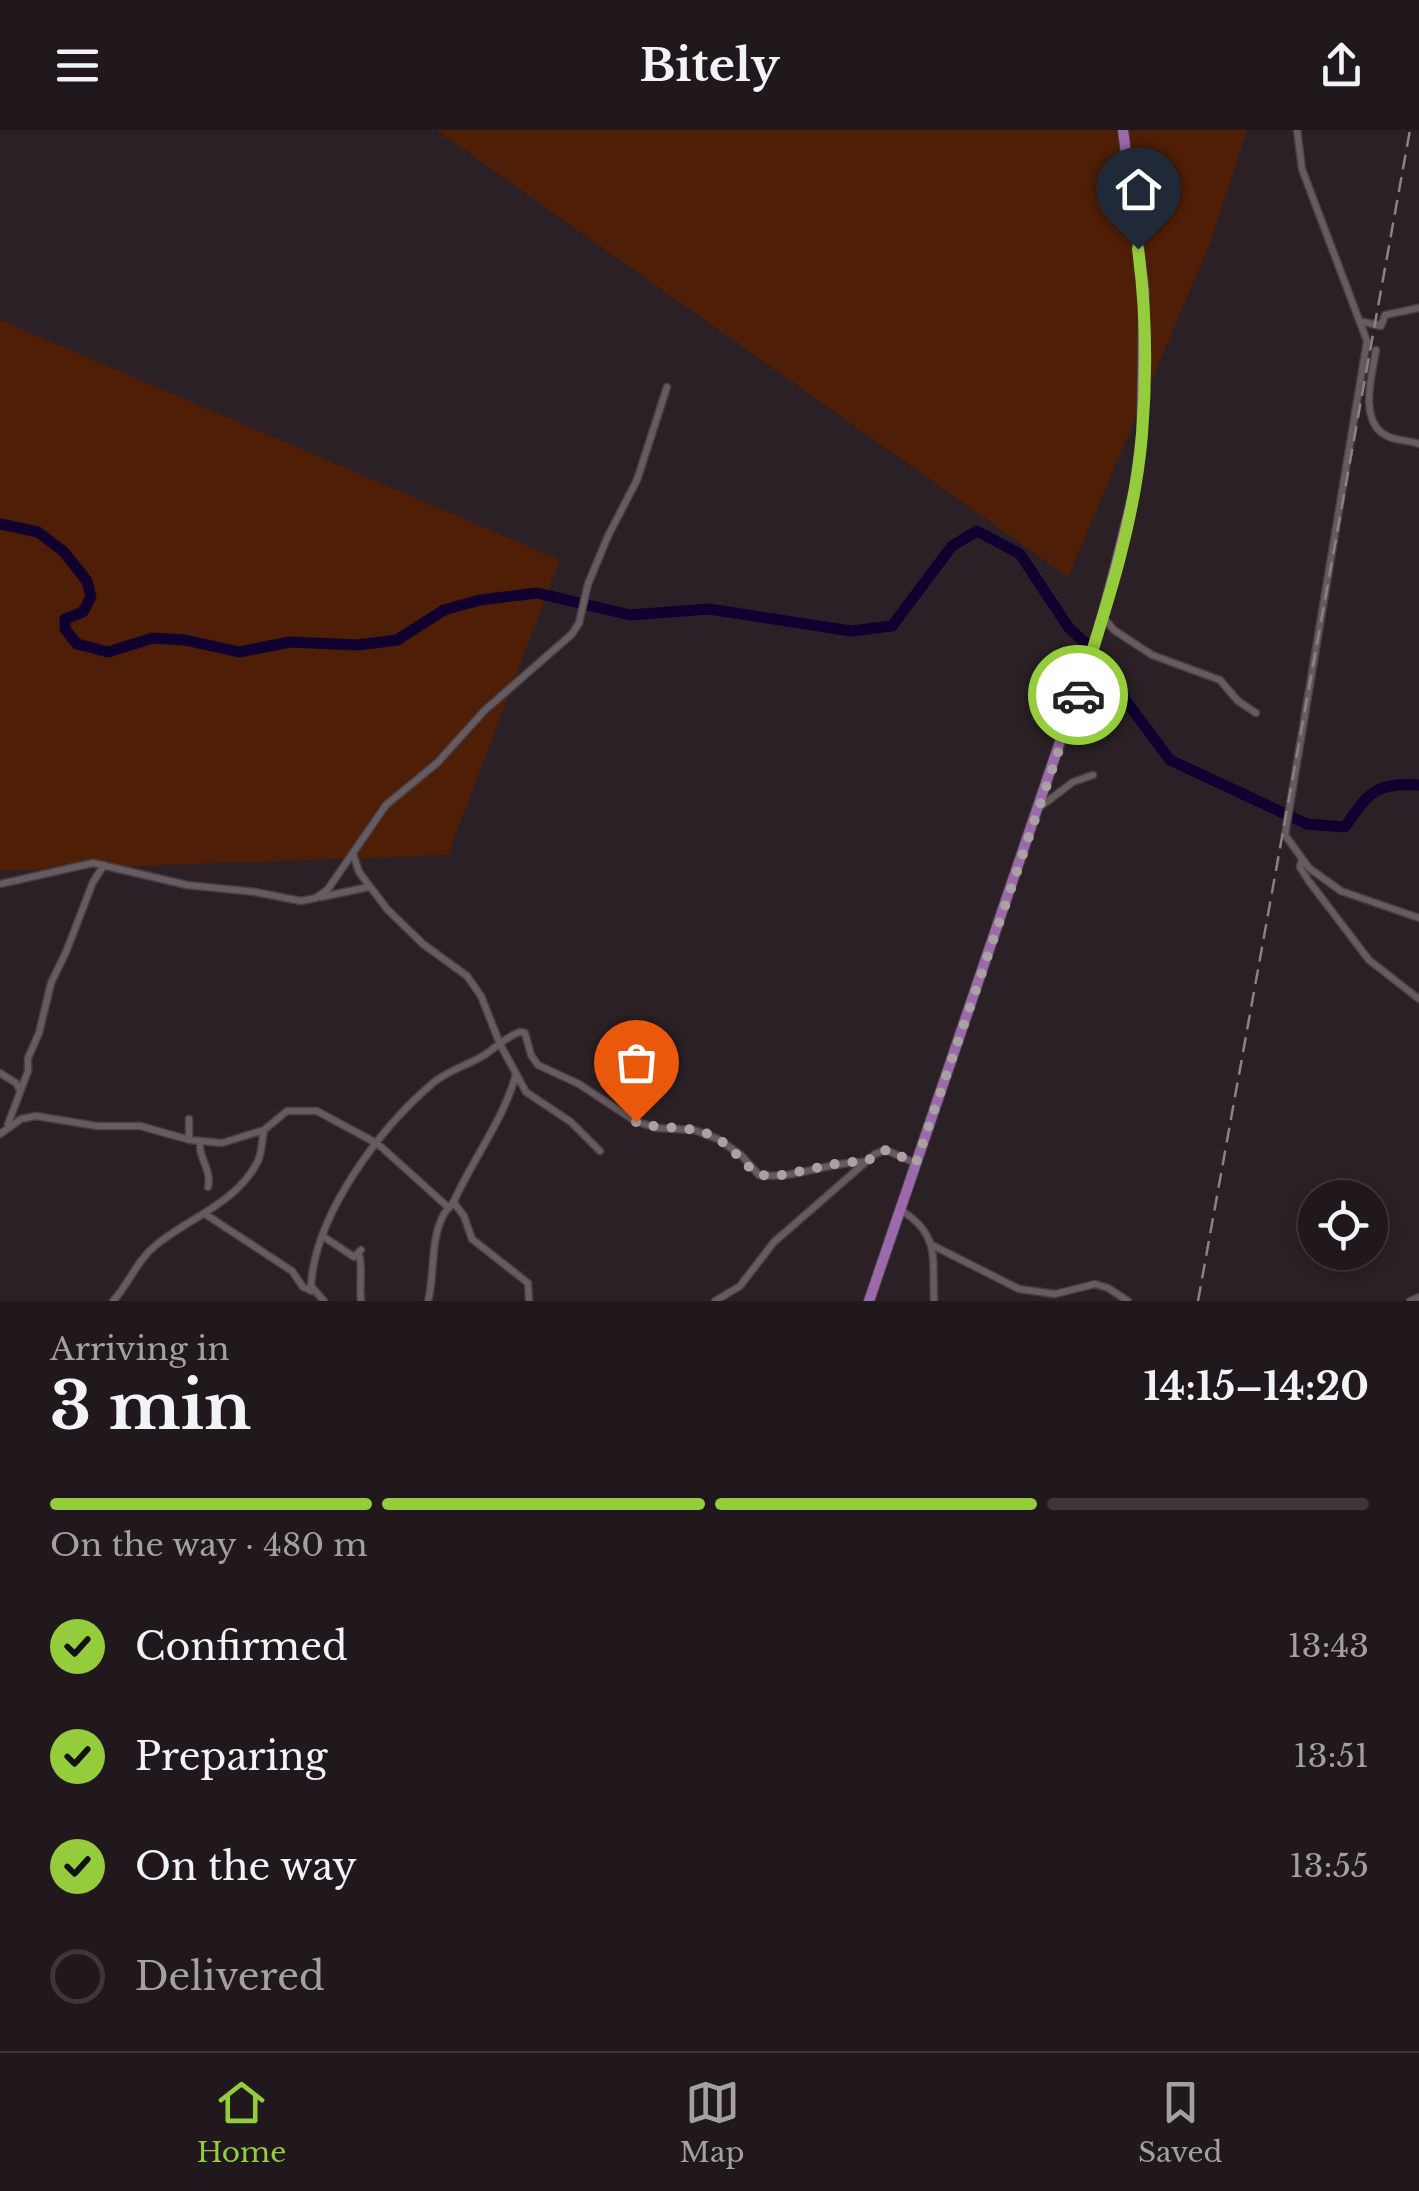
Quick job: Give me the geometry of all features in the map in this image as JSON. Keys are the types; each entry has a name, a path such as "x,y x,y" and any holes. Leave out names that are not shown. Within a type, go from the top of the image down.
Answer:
{"highway":[{"path":"869,1301 1091,659 1127,521 1142,434 1144,292 1123,130"}],"street":[{"path":"1297,130 1302,169 1367,341 1284,836 1308,868 1341,892 1419,918"},
{"path":"1362,322 1381,326 1386,314 1419,308"},
{"path":"1376,350 1369,400 1374,422 1385,435 1419,444"},
{"path":"316,898 328,889 386,805 437,764 485,710 572,634 579,623 588,584 641,468 666,388"},
{"path":"1102,614 1114,630 1152,655 1220,680 1256,712"},
{"path":"1038,811 1056,792 1093,775"},
{"path":"353,854 358,872 386,910 422,944 468,976 516,1074 535,1100 571,1122 600,1151"},
{"path":"1303,858 1300,867 1308,880 1367,957 1419,999"},
{"path":"0,884 93,863 187,886 301,901 369,887"},
{"path":"8,1126 28,1071 28,1058 40,1033 51,983 92,882 104,865"},
{"path":"314,1291 313,1272 344,1188 378,1144 433,1082 523,1031 538,1065 579,1084 636,1122 657,1128 694,1130 718,1139 759,1175 777,1176 845,1162 865,1162"},
{"path":"0,1073 20,1090"},
{"path":"428,1301 434,1282 432,1260 439,1228 506,1104 516,1074"},
{"path":"0,1134 28,1116 36,1116 98,1126 140,1126 189,1140 222,1143 264,1130 286,1111 317,1111 378,1144 451,1205 466,1222 468,1234 478,1246 528,1283 528,1301"},
{"path":"189,1119 189,1140"},
{"path":"113,1301 154,1247 220,1206 227,1192 237,1187 258,1162 264,1130"},
{"path":"200,1142 209,1169 208,1187"},
{"path":"714,1301 740,1286 774,1242 865,1162 886,1150 916,1163"},
{"path":"900,1209 920,1223 932,1244 934,1301"},
{"path":"205,1214 292,1271 305,1289 314,1291 324,1301"},
{"path":"324,1237 351,1256 360,1252 361,1301"},
{"path":"932,1244 1018,1289 1060,1294 1096,1284 1128,1301"},
{"path":"1410,1301 1419,1298"}],"shaded area":[{"path":"436,130 1247,130 1211,241 1068,577"},
{"path":"0,320 560,560 448,855 0,871"}],"waterway":[{"path":"0,524 38,532 64,552 87,581 91,597 83,612 65,619 65,629 77,644 108,652 153,638 185,640 239,652 290,642 358,645 397,640 444,610 480,600 537,593 630,615 709,609 851,631 892,626 952,546 977,531 1020,554 1069,628 1108,663 1126,701 1170,760 1307,824 1345,827 1375,792 1393,786 1419,785"}],"railway":[{"path":"1198,1301 1410,130"}],"way so far":[{"path":"636,1122 706,1133 740,1155 759,1175 777,1176 845,1162 865,1162 881,1150 896,1152 916,1163 1078,695"}],"route":[{"path":"1078,695 1118,561 1142,434 1144,292 1138,249"}]}
